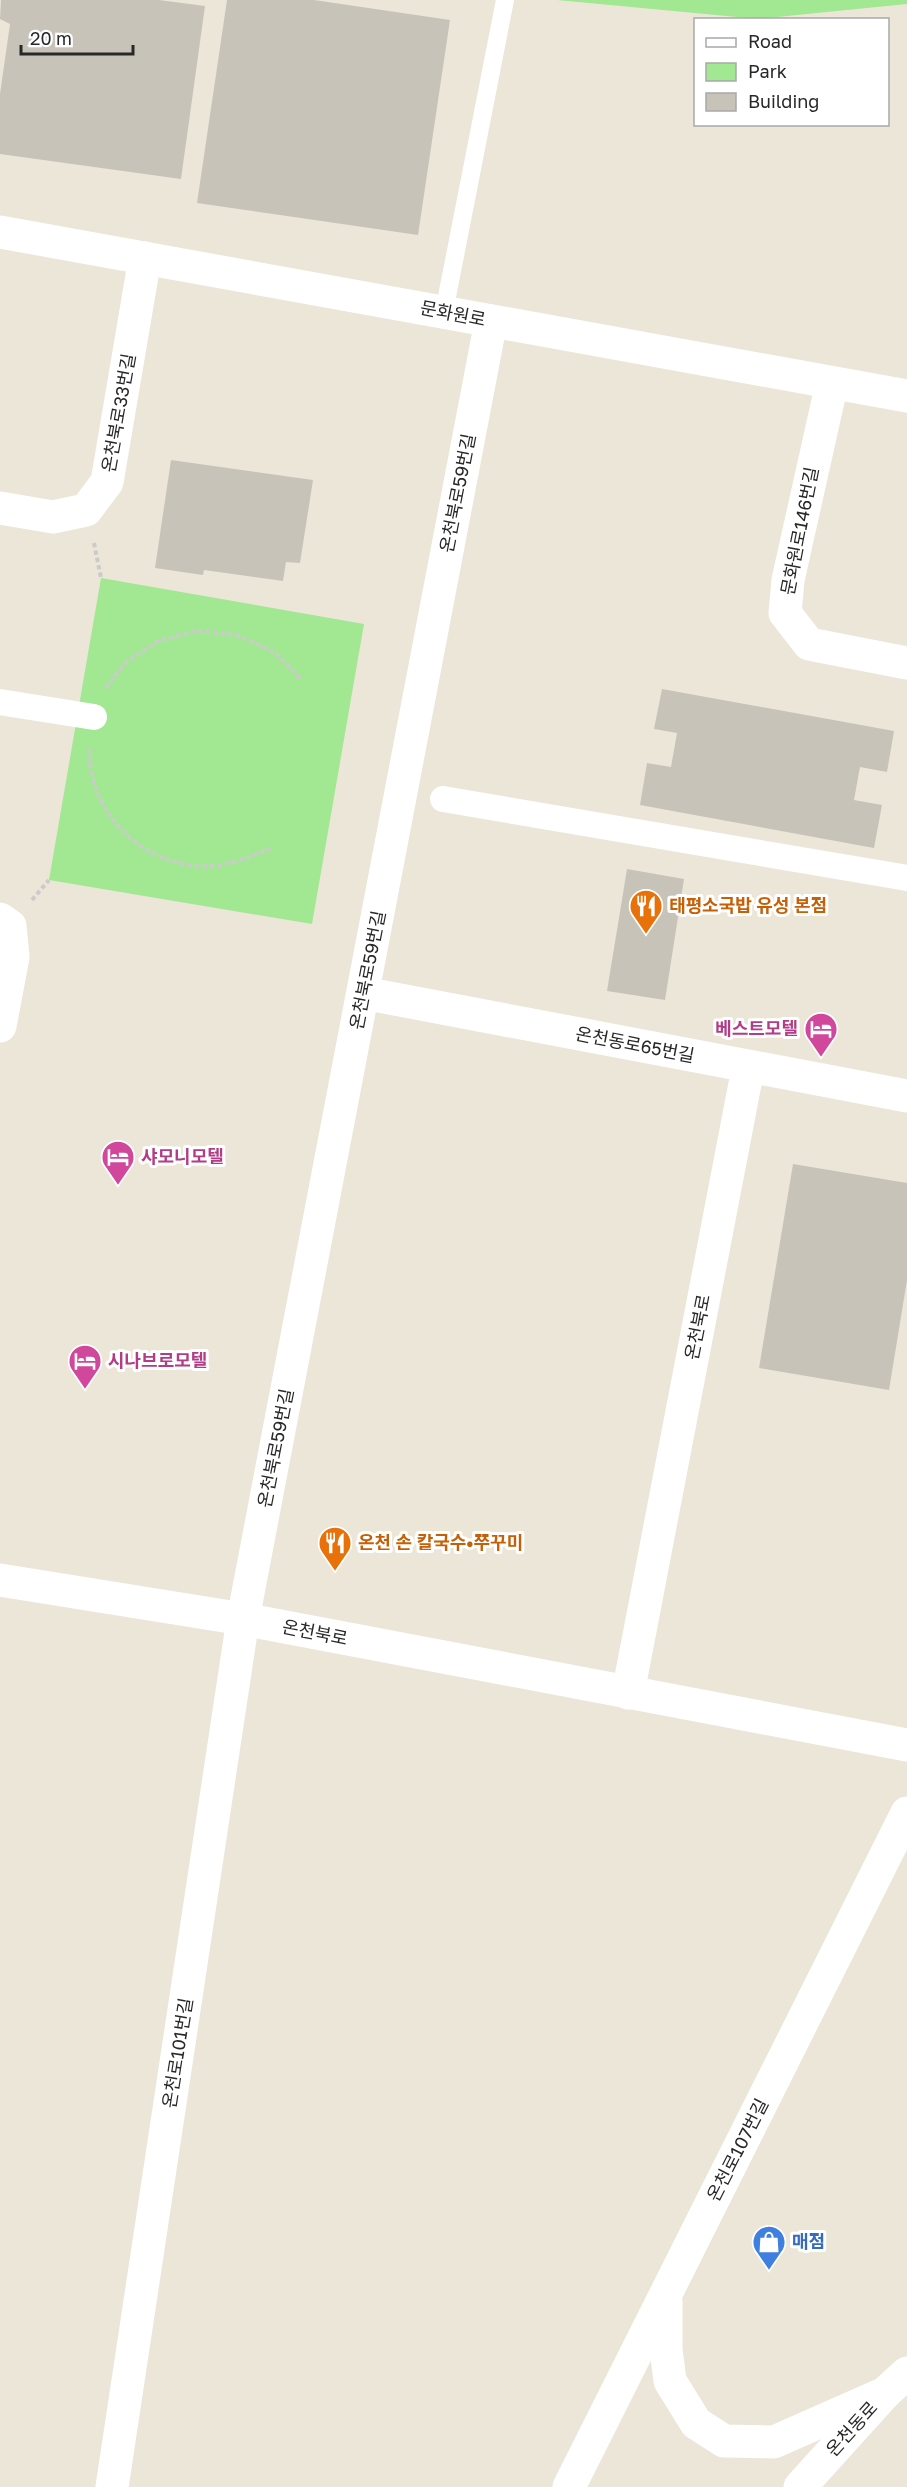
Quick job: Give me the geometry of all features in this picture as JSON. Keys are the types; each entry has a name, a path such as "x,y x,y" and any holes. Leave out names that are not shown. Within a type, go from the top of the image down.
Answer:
{"street":[{"name":"문화원로","path":"0,232 907,396"},
{"name":"온천북로33번길","path":"0,508 53,517 86,510 107,482 145,258"},
{"name":"온천북로59번길","path":"243,1619 491,321"},
{"name":"문화원로146번길","path":"832,383 788,580 785,614 809,644 907,663"},
{"path":"0,702 94,717"},
{"path":"443,799 907,878"},
{"path":"0,918 10,926 13,957 0,1026"},
{"name":"온천동로65번길","path":"363,993 748,1068 907,1096"},
{"name":"온천북로","path":"628,1694 748,1068"},
{"name":"온천북로","path":"0,1580 243,1619 628,1694 907,1745"},
{"name":"온천로101번길","path":"112,2487 243,1619"},
{"name":"온천로107번길","path":"569,2487 907,1813"},
{"path":"666,2295 666,2349 670,2381 696,2423 724,2441 774,2442 896,2383"},
{"name":"온천동로","path":"800,2487 896,2383"}],"lane":[{"path":"444,312 505,0"}],"path":[{"path":"271,848 235,863 197,866 159,857 127,837 103,807 90,770 89,732 101,694 125,663 158,641 197,631 237,635 274,652 301,679"}],"green space":[{"path":"557,0 907,0 907,4 747,18"},
{"path":"101,578 364,624 312,924 49,880"}],"building":[{"path":"1,0 159,0 205,6 181,179 0,154 0,94 10,24 0,19"},
{"path":"227,0 314,0 450,20 418,235 197,203"},
{"path":"171,460 313,480 300,563 286,562 283,581 204,570 203,575 155,568"},
{"path":"662,689 894,731 887,772 860,767 854,800 882,805 874,848 640,805 647,763 671,767 677,733 654,729"},
{"name":"태평소국밥 유성 본점","path":"627,869 684,879 665,1000 607,991"},
{"path":"793,1164 907,1183 907,1280 889,1390 759,1368"}],"place":[{"name":"태평소국밥 유성 본점","path":"646,935"},
{"name":"베스트모텔","path":"821,1058"},
{"name":"샤모니모텔","path":"118,1186"},
{"name":"시나브로모텔","path":"85,1390"},
{"name":"온천 손 칼국수•쭈꾸미","path":"335,1572"},
{"name":"매점","path":"769,2271"}]}
